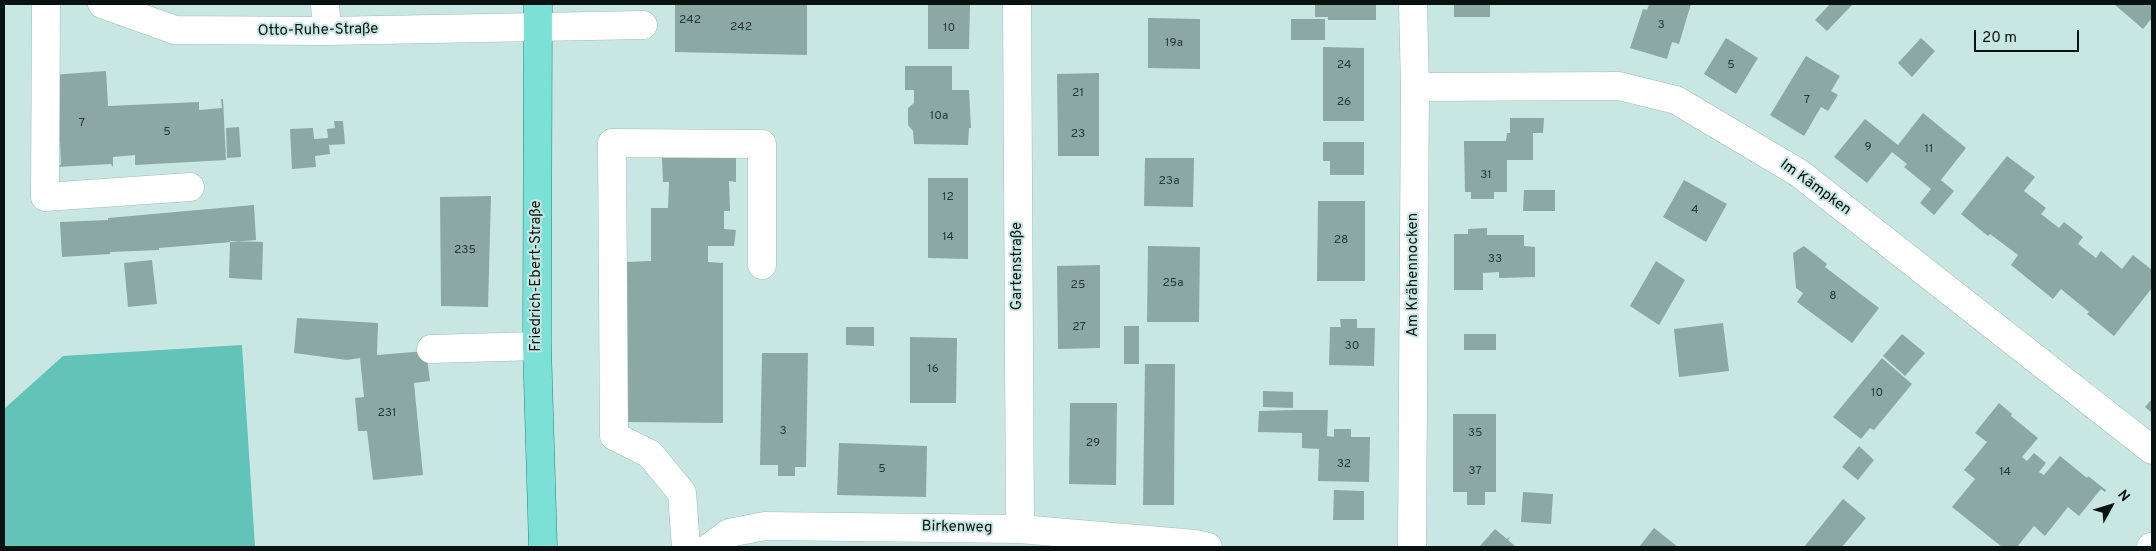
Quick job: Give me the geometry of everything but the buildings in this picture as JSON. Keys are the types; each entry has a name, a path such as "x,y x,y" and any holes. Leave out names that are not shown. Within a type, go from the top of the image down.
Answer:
{"main road":[{"name":"Friedrich-Ebert-Straße","path":"538,15 537,346 543,547"}],"street":[{"path":"46,4 45,197 190,187"},
{"name":"Otto-Ruhe-Straße","path":"102,4 175,30 327,31 538,15 642,25"},
{"path":"325,4 327,31"},
{"name":"Gartenstraße","path":"1017,4 1020,529"},
{"name":"Am Krähennocken","path":"1412,547 1415,87 1413,4"},
{"name":"Im Kämpken","path":"1415,87 1620,86 1676,100 1799,174 2152,450"},
{"path":"686,547 682,493 650,454 614,436 612,142 762,144 762,265"},
{"path":"431,349 537,346"},
{"name":"Birkenweg","path":"710,547 729,533 765,526 1020,529 1194,544 1208,547"}],"shaded area":[{"path":"242,345 255,547 4,547 4,409 63,356"}]}
